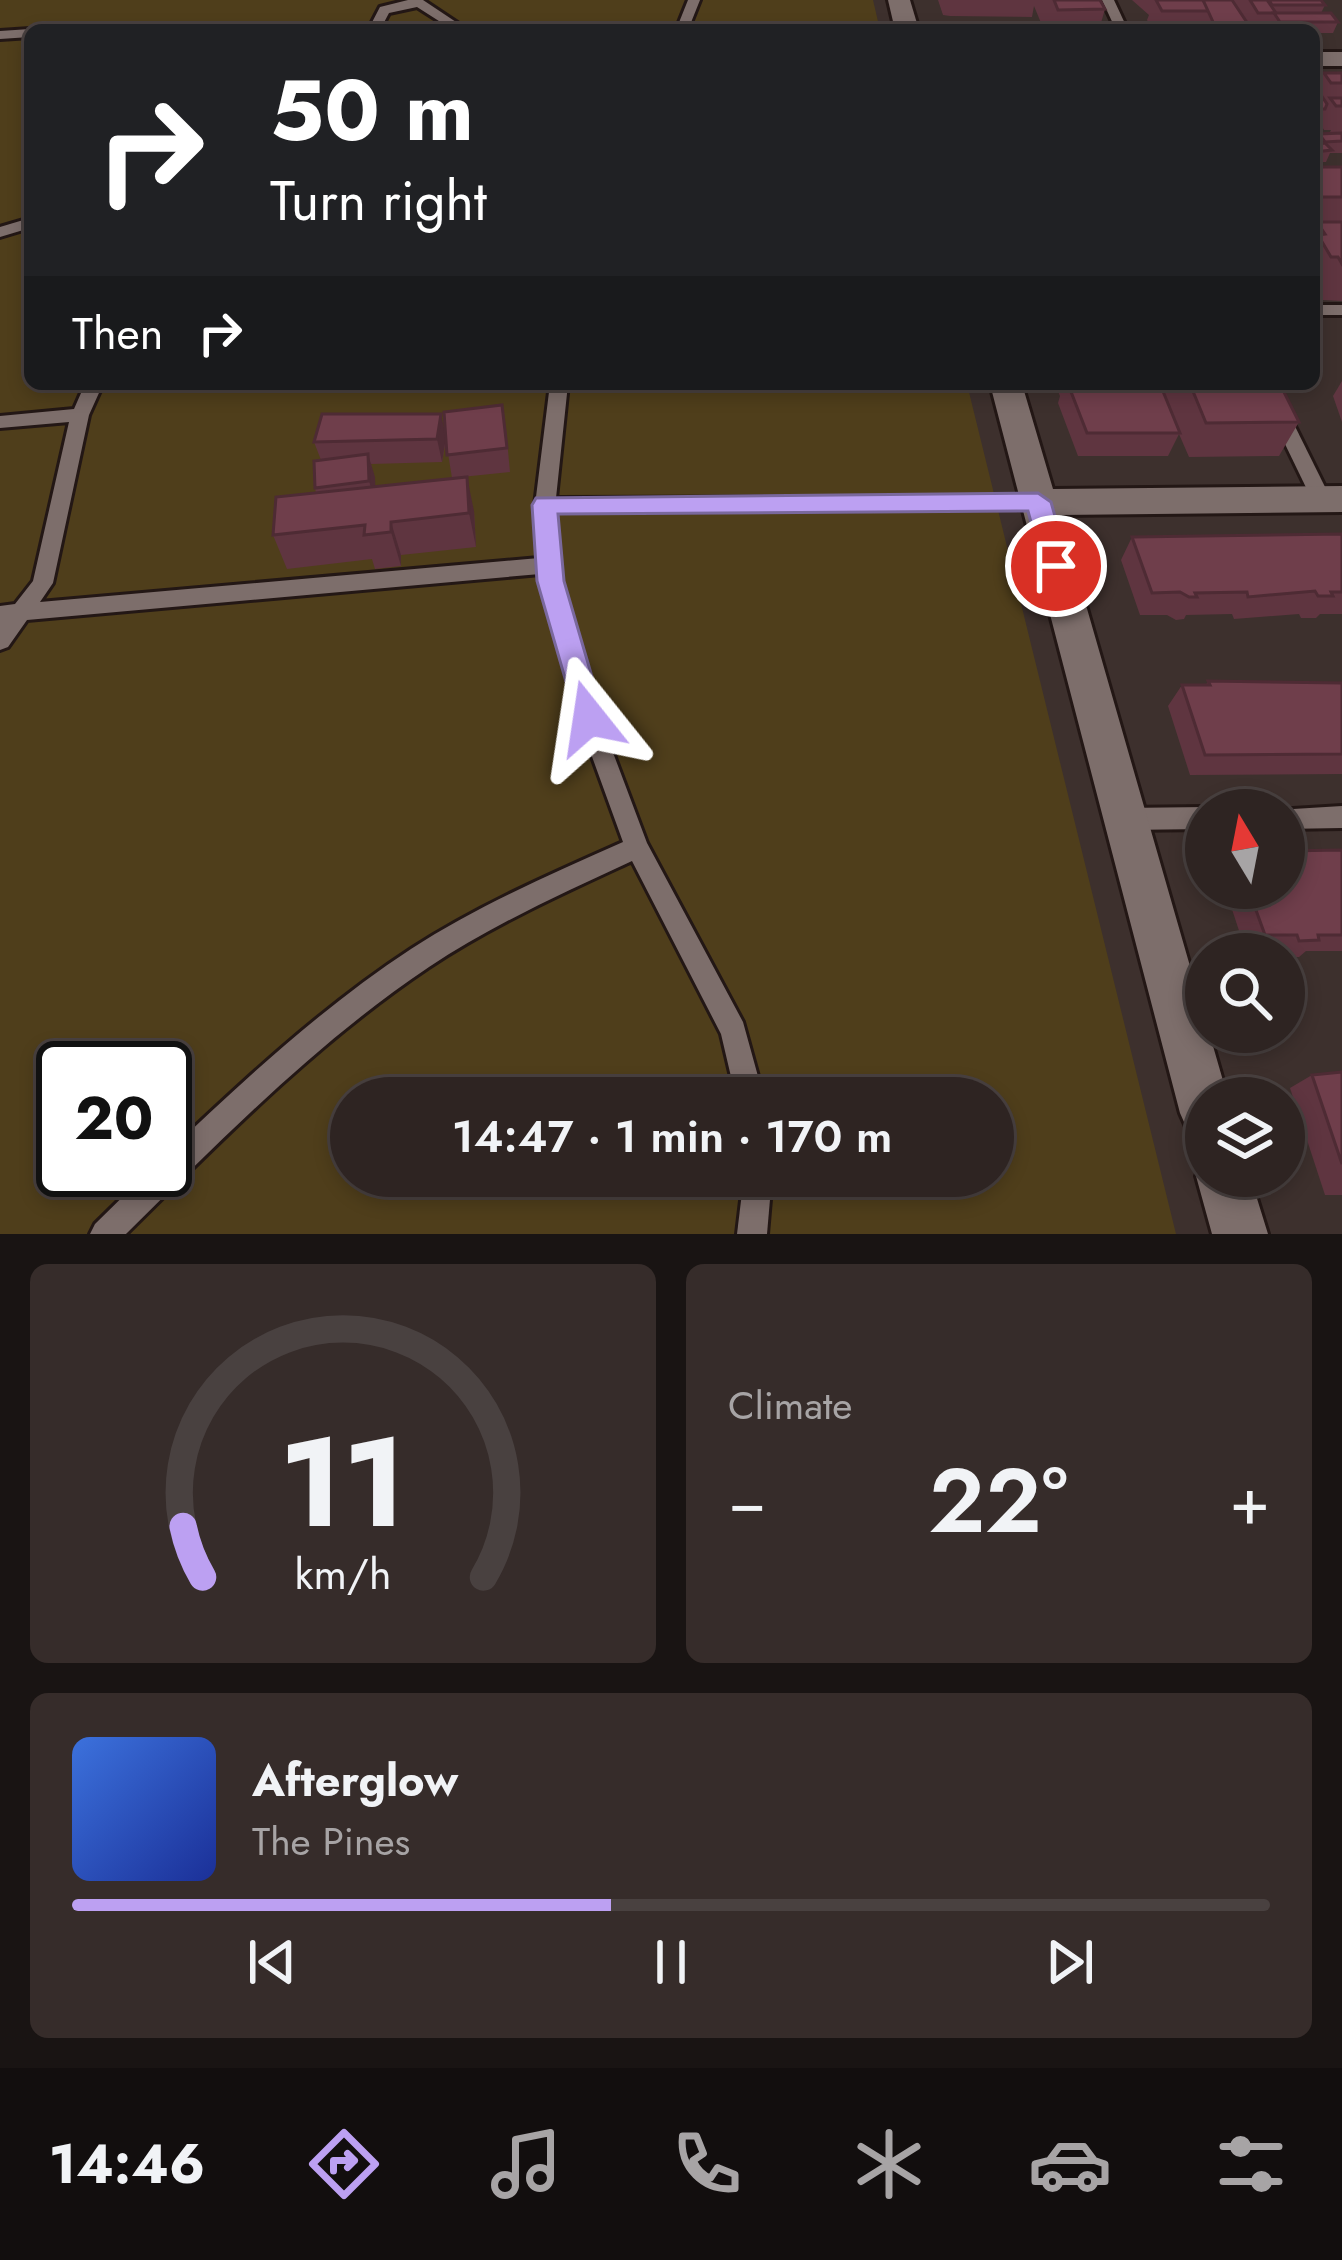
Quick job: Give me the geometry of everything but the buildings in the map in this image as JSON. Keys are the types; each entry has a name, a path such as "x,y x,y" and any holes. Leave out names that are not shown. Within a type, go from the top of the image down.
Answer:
{"street":[{"path":"1008,390 1196,1077"},
{"path":"1038,502 1331,499"},
{"path":"1229,1197 1240,1234"}],"lane":[{"path":"377,24 384,10 416,2 452,24"},
{"path":"0,641 43,584 80,415 91,390"},
{"path":"558,390 545,505 548,565 589,718 637,847 734,1031 745,1077"},
{"path":"1267,390 1331,499"},
{"path":"0,422 80,415"},
{"path":"545,505 1038,502"},
{"path":"0,614 548,565"},
{"path":"1305,818 1342,817"},
{"path":"1124,819 1185,818"},
{"path":"105,1234 243,1097 397,974 533,895 637,847"},
{"path":"752,1234 756,1197"}],"shaded area":[{"path":"0,0 873,0 879,24 24,24 24,390 968,390 1176,1234 0,1234"}],"route":[{"path":"589,718 551,581 545,505 1038,502 1056,566"}]}
